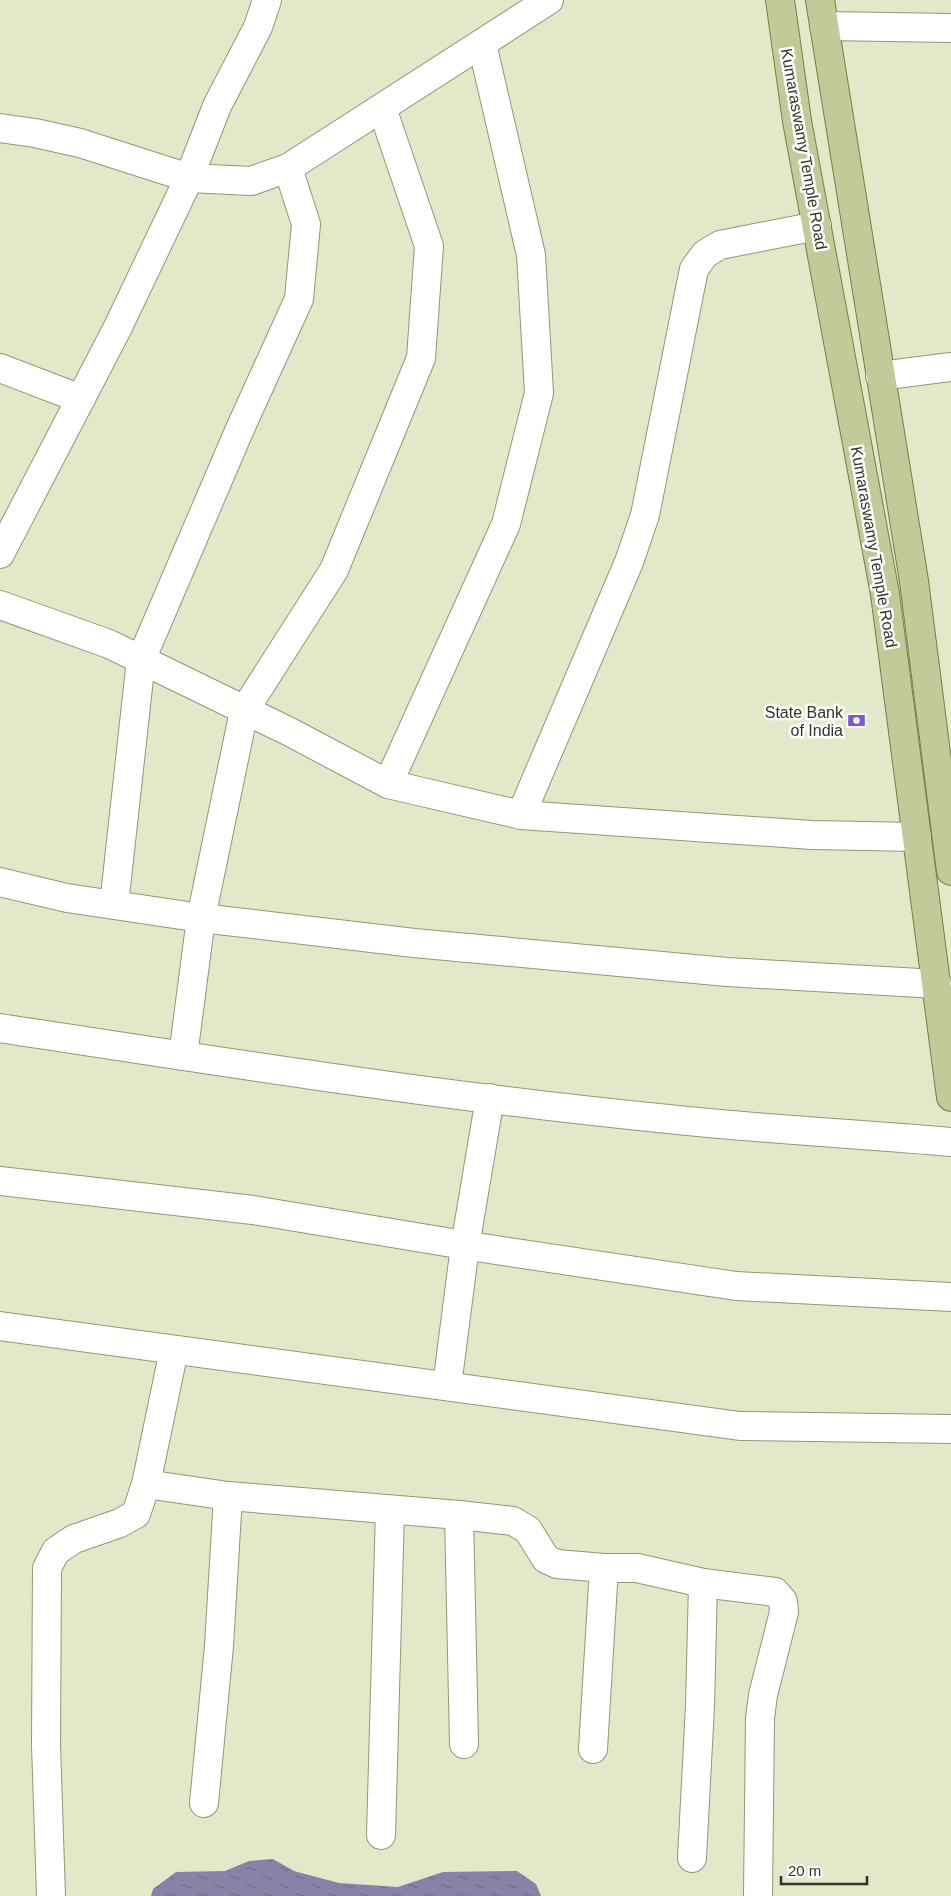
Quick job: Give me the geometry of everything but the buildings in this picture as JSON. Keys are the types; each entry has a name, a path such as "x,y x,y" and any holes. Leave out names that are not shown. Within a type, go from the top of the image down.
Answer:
{"main road":[{"name":"Kumaraswamy Temple Road","path":"780,0 797,121 885,594 951,1097"},
{"name":"Kumaraswamy Temple Road","path":"820,0 914,581 951,871"}],"street":[{"path":"0,554 118,327 189,178 217,106 258,27 267,0"},
{"path":"0,128 35,133 80,143 189,178 251,182 288,168 549,0"},
{"path":"824,26 951,28"},
{"path":"388,784 506,524 539,393 531,255 482,44"},
{"path":"183,1056 201,918 244,711 334,570 422,358 429,246 382,108"},
{"path":"114,905 141,660 239,431 299,299 306,224 288,168"},
{"path":"521,815 629,562 645,515 694,269 705,254 720,245 816,226"},
{"path":"880,376 951,367"},
{"path":"0,368 81,399"},
{"path":"0,605 109,644 290,732 388,784 521,815 812,835 917,837"},
{"path":"0,882 67,898 201,918 414,943 717,972 937,984"},
{"path":"0,1028 183,1056 490,1098 668,1119 951,1142"},
{"path":"447,1386 465,1246 490,1098"},
{"path":"0,1181 253,1210 465,1246 736,1286 951,1298"},
{"path":"0,1326 740,1426 951,1429"},
{"path":"51,1896 46,1745 47,1568 56,1551 74,1539 120,1523 136,1514 146,1484 174,1350"},
{"path":"146,1484 228,1496 514,1521 528,1530 546,1559 557,1564 604,1568 637,1568 703,1583 775,1592 783,1601 784,1612 760,1718 758,1896"},
{"path":"204,1803 219,1646 228,1496"},
{"path":"381,1835 390,1510"},
{"path":"460,1515 464,1744"},
{"path":"593,1749 604,1568"},
{"path":"692,1858 700,1706 703,1583"}],"water":[{"path":"273,1859 294,1871 339,1883 398,1887 443,1872 517,1871 536,1884 541,1896 151,1896 153,1889 176,1872 225,1871 249,1861"}],"place":[{"name":"State Bank of India","path":"857,721"}]}
